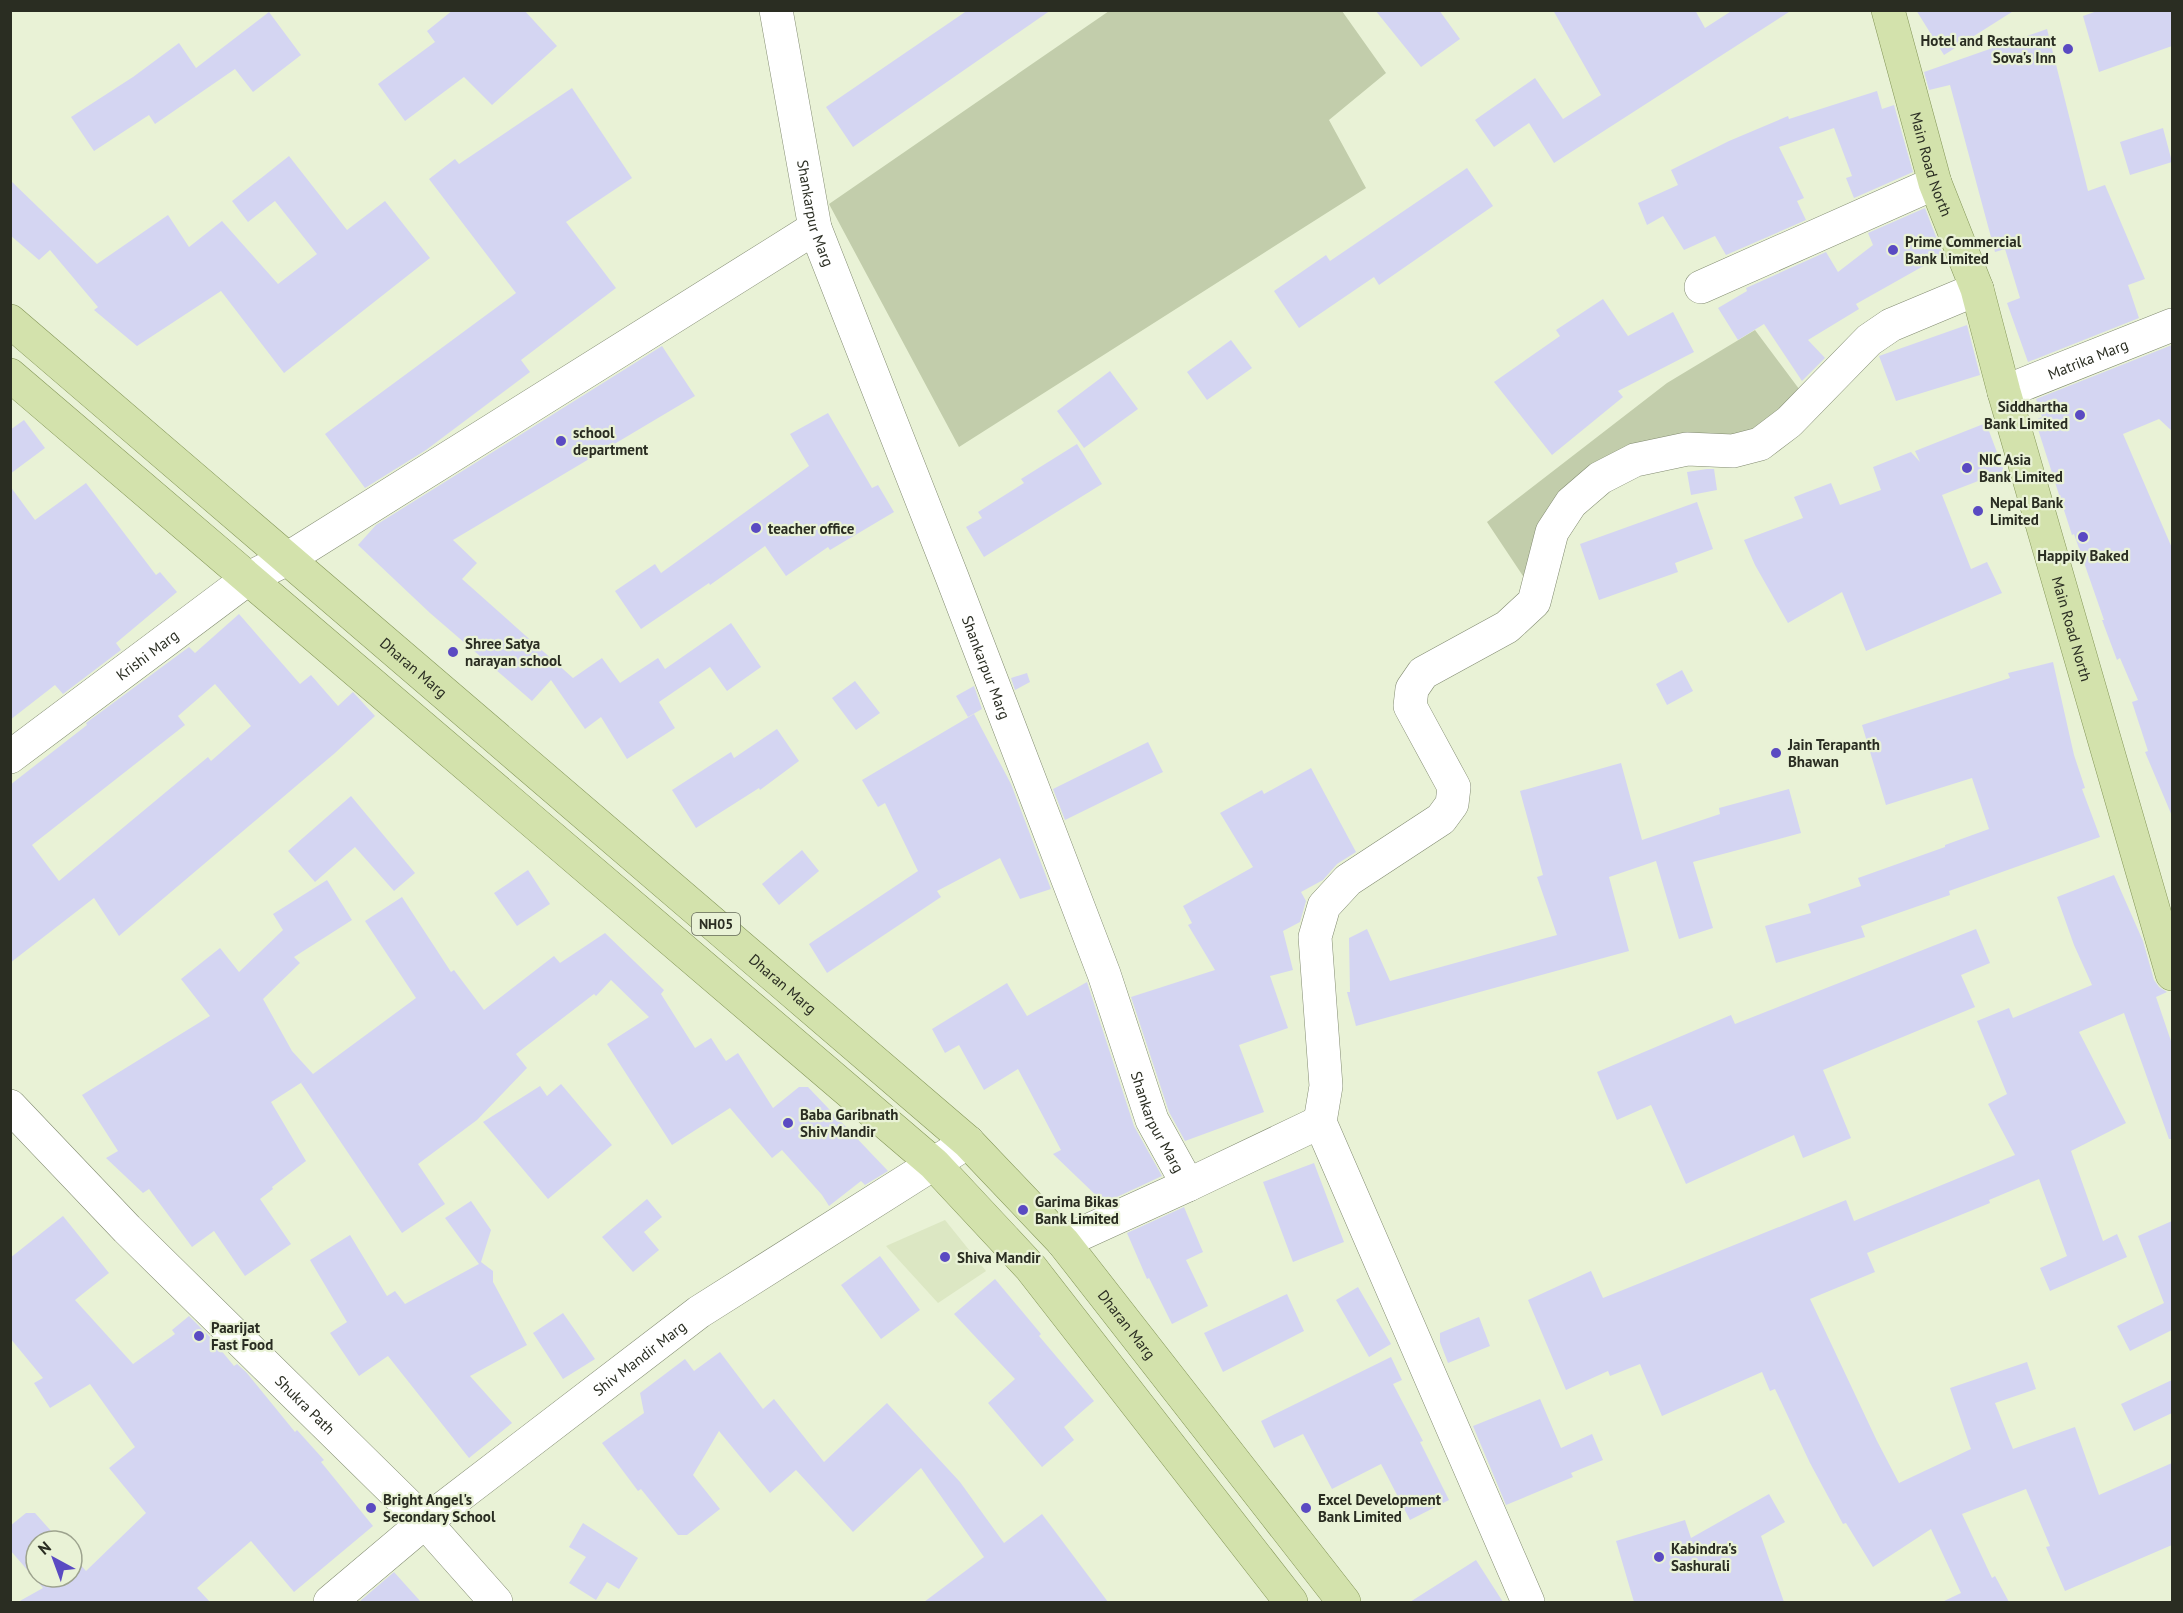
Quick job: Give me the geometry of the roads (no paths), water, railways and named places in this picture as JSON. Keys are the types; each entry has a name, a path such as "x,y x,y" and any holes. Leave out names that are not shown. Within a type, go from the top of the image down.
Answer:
{"main road":[{"name":"Main Road North","path":"1888,10 1935,183 1977,289 2004,392 2172,974"},
{"name":"Dharan Marg","path":"10,321 968,1142 1063,1242 1344,1602"},
{"name":"NH05","path":"10,375 934,1164 1031,1268 1291,1602"}],"street":[{"name":"Shankarpur Marg","path":"776,10 815,228 948,566 1104,974 1152,1120 1188,1185 1063,1242"},
{"path":"1701,287 1935,183"},
{"name":"Krishi Marg","path":"10,757 249,578 287,559 815,228"},
{"path":"1528,1602 1320,1122 1326,1086 1315,937 1324,906 1348,880 1441,819 1452,804 1454,787 1410,706 1412,689 1423,673 1507,627 1534,602 1552,532 1570,503 1600,478 1635,460 1686,449 1734,451 1760,444 1789,422 1869,340 1892,325 1977,289"},
{"name":"Matrika Marg","path":"2004,392 2172,325"},
{"name":"Shukra Path","path":"10,1106 127,1230 425,1522 496,1602"},
{"path":"1188,1185 1320,1122"},
{"name":"Shiv Mandir Marg","path":"330,1602 425,1522 699,1312 968,1142"}],"place":[{"name":"Hotel and Restaurant Sova's Inn","path":"2068,49"},
{"name":"Prime Commercial Bank Limited","path":"1893,250"},
{"name":"Siddhartha Bank Limited","path":"2080,415"},
{"name":"school department","path":"561,441"},
{"name":"NIC Asia Bank Limited","path":"1967,468"},
{"name":"Nepal Bank Limited","path":"1978,511"},
{"name":"teacher office","path":"756,528"},
{"name":"Happily Baked","path":"2083,537"},
{"name":"Shree Satya narayan school","path":"453,652"},
{"name":"Jain Terapanth Bhawan","path":"1776,753"},
{"name":"Baba Garibnath Shiv Mandir","path":"788,1123"},
{"name":"Garima Bikas Bank Limited","path":"1023,1210"},
{"name":"Shiva Mandir","path":"945,1257"},
{"name":"Paarijat Fast Food","path":"199,1336"},
{"name":"Bright Angel's Secondary School","path":"371,1508"},
{"name":"Excel Development Bank Limited","path":"1306,1508"},
{"name":"Kabindra's Sashurali","path":"1659,1557"}]}
